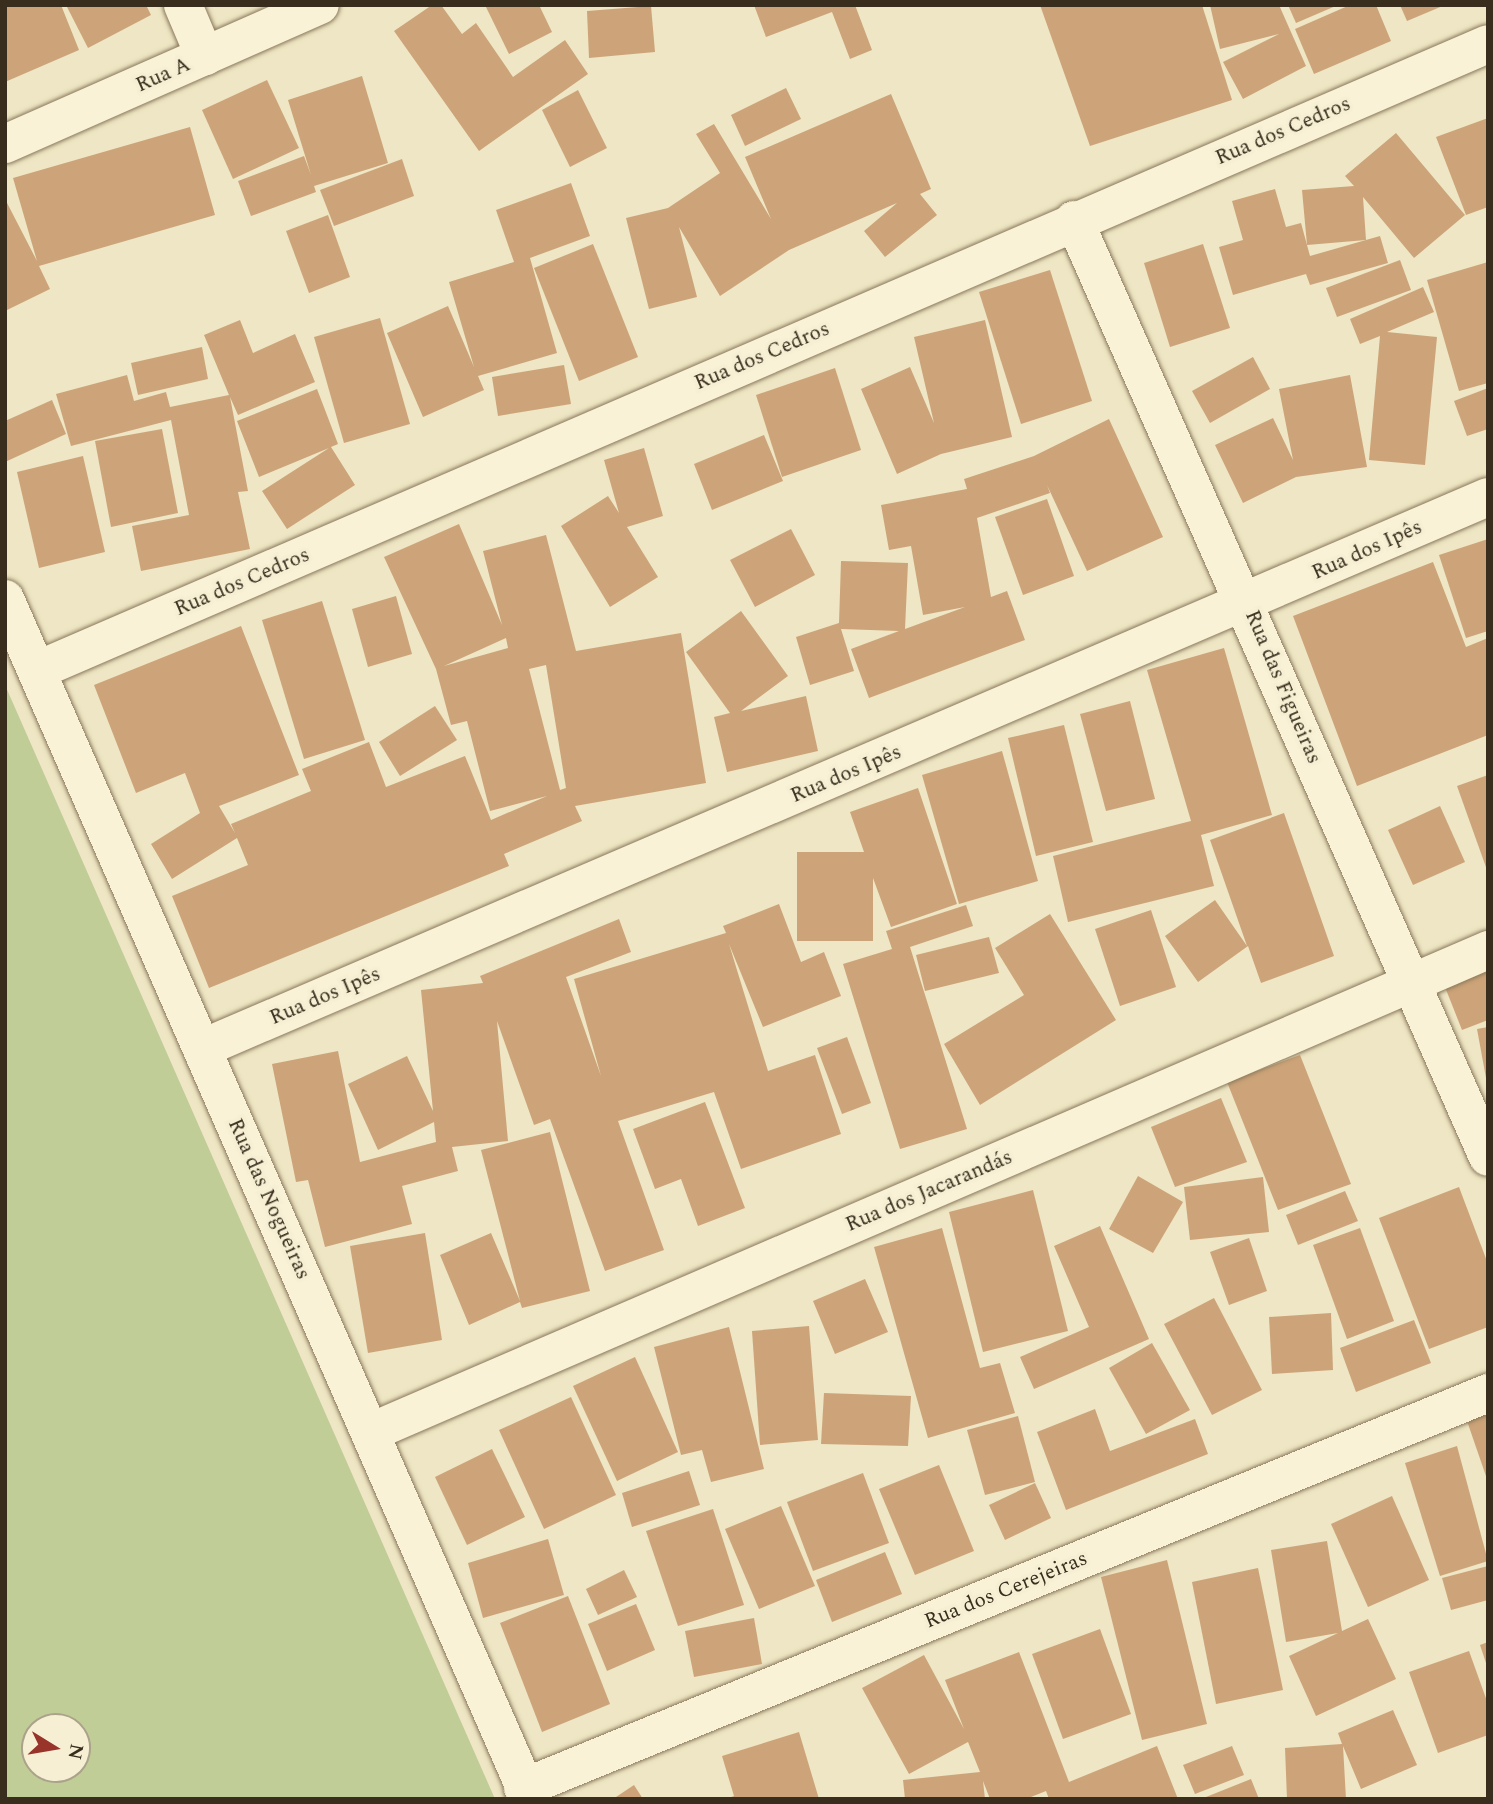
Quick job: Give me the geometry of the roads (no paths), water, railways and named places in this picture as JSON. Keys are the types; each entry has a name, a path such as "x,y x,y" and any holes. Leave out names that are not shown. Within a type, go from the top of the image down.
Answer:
{"street":[{"path":"183,5 205,57"},
{"name":"Rua A","path":"5,144 320,5"},
{"name":"Rua dos Cedros","path":"38,670 1074,220 1488,44"},
{"name":"Rua das Figueiras","path":"1074,220 1247,603 1409,985 1488,1157"},
{"name":"Rua dos Ipês","path":"203,1048 1247,603 1488,497"},
{"name":"Rua das Nogueiras","path":"5,599 527,1793"},
{"name":"Rua dos Jacarandás","path":"371,1432 1488,950"},
{"name":"Rua dos Cerejeiras","path":"527,1793 1488,1392"}]}
